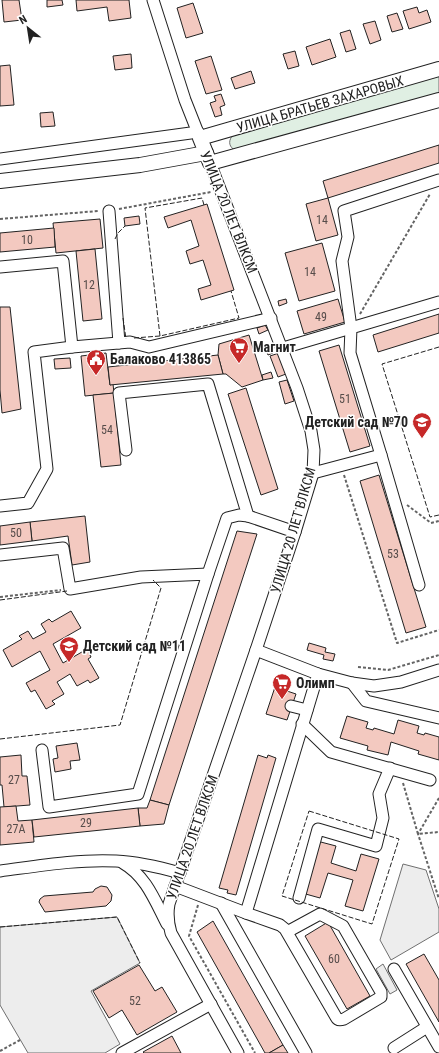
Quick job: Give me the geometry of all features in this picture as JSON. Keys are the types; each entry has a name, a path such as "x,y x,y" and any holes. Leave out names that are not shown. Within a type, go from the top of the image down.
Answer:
{"main road":[{"name":"УЛИЦА БРАТЬЕВ ЗАХАРОВЫХ","path":"199,135 439,69"},
{"name":"УЛИЦА БРАТЬЕВ ЗАХАРОВЫХ","path":"0,181 208,158 439,100"},
{"name":"УЛИЦА 20 ЛЕТ ВЛКСМ","path":"199,135 208,158"}],"street":[{"name":"УЛИЦА 20 ЛЕТ ВЛКСМ","path":"153,0 185,100 199,135"},
{"path":"0,159 199,135"},
{"name":"УЛИЦА 20 ЛЕТ ВЛКСМ","path":"208,158 283,348 311,431 314,450 313,473 295,532 175,886 167,915 168,924 172,934 238,1053"},
{"path":"419,585 350,353 351,328 342,261 348,237 344,211 438,180"},
{"path":"109,210 119,343"},
{"path":"0,267 63,261 72,347"},
{"path":"283,348 439,302"},
{"path":"0,506 28,503 47,469 34,352 130,342 149,347 271,318"},
{"path":"126,450 119,394 208,384 248,516"},
{"path":"313,473 381,454"},
{"path":"42,750 49,807 138,794 227,518 239,515 248,516 295,532"},
{"path":"0,555 63,548 70,589 141,577 208,574"},
{"path":"256,650 318,674 352,683 374,686 394,683 439,670"},
{"path":"246,913 318,674"},
{"path":"352,683 366,701 439,718"},
{"path":"292,706 307,710"},
{"path":"302,724 331,752 430,780"},
{"path":"299,898 318,829 376,846 383,818 379,794 394,770"},
{"path":"0,871 82,861 118,861 152,865 180,873"},
{"path":"118,861 138,873 144,881 172,934"},
{"path":"175,886 280,925 287,932 337,1019 344,1019 381,997 381,992 343,926 320,914 287,932"},
{"path":"221,903 306,1053"},
{"path":"394,969 439,1047"},
{"path":"122,1053 136,1050 210,1004"},
{"path":"394,1048 427,1026"}],"path":[{"path":"351,328 438,180"},
{"path":"341,466 396,643 439,630"},
{"path":"393,495 432,523 439,521"},
{"path":"0,597 70,589"},
{"path":"358,667 388,670 439,655"},
{"path":"394,770 418,834 439,899"},
{"path":"418,834 439,798"},
{"path":"418,834 439,832"},
{"path":"201,896 189,936 255,1053"},
{"path":"0,1051 20,1040"}],"green space":[{"path":"439,75 439,95 236,151 230,144 232,136"}],"shaded area":[{"path":"403,864 426,870 439,909 439,932 391,960 380,940"},
{"path":"117,917 140,963 91,991 120,1044 105,1053 28,1053 0,1005 0,927"},
{"path":"383,964 397,990 390,994 376,969"}],"building":[{"path":"2,0 19,0 22,20 4,22"},
{"path":"47,0 62,0 63,5 47,7"},
{"path":"76,0 129,0 131,18 109,21 107,7 77,11"},
{"path":"193,3 203,33 186,38 177,8"},
{"path":"417,7 419,13 427,10 431,22 409,29 403,11"},
{"path":"397,13 403,29 392,32 387,16"},
{"path":"375,21 381,40 370,44 363,24"},
{"path":"350,30 356,49 346,52 340,33"},
{"path":"330,39 336,57 312,65 306,47"},
{"path":"295,51 299,66 288,69 283,54"},
{"path":"131,54 132,68 115,70 113,56"},
{"path":"211,56 222,90 206,94 195,61"},
{"path":"10,65 14,105 0,106 0,66"},
{"path":"251,71 255,83 235,89 231,78"},
{"path":"221,94 225,105 220,107 222,115 215,117 210,103 216,101 214,96"},
{"path":"53,112 55,126 41,127 40,113"},
{"path":"439,145 439,163 328,198 323,181"},
{"path":"328,198 338,235 316,241 306,204"},
{"path":"207,204 234,290 201,300 198,289 211,285 203,260 190,264 186,251 199,246 191,220 168,228 164,217"},
{"path":"139,216 140,224 125,226 124,218"},
{"path":"100,219 103,248 56,253 53,223"},
{"path":"54,228 55,247 0,252 0,233"},
{"path":"322,243 335,291 299,301 285,253"},
{"path":"95,249 102,319 83,321 76,251"},
{"path":"286,299 287,303 279,306 278,301"},
{"path":"338,299 345,322 304,334 297,311"},
{"path":"0,307 10,307 21,409 2,413 0,390"},
{"path":"439,314 439,333 378,352 373,335"},
{"path":"265,325 268,330 259,334 257,328"},
{"name":"Магнит","path":"249,335 263,380 242,387 226,374 223,374 218,355 219,344"},
{"path":"339,345 370,446 350,452 319,351"},
{"path":"271,347 273,353 268,355 266,350"},
{"name":"Балаково 413865","path":"106,353 110,385 113,384 114,393 85,396 81,356"},
{"path":"279,353 286,374 278,377 270,356"},
{"path":"218,355 223,374 110,385 108,367"},
{"path":"70,358 71,368 55,369 54,359"},
{"path":"271,372 273,378 263,380 262,375"},
{"path":"287,380 294,401 285,404 279,382"},
{"path":"246,388 278,489 261,495 228,394"},
{"path":"114,393 121,465 101,467 93,395"},
{"path":"379,475 426,627 406,633 360,481"},
{"path":"85,516 90,562 72,565 68,536 32,541 30,522"},
{"path":"30,522 32,541 0,545 0,526"},
{"path":"237,531 257,534 169,805 150,800"},
{"path":"71,611 81,628 53,644 63,663 87,649 91,657 88,659 99,678 90,683 88,680 77,686 70,674 57,682 64,694 52,701 55,704 46,709 35,690 31,692 26,683 50,670 40,651 12,667 3,650 22,639 19,636 28,631 33,639 46,632 41,624 49,619 52,622"},
{"path":"309,643 326,648 325,652 335,654 333,661 323,659 324,655 307,650"},
{"name":"Олимп","path":"275,687 296,694 287,720 266,714"},
{"path":"347,716 368,722 366,728 373,730 374,728 394,734 398,720 419,726 417,733 424,735 425,733 439,737 439,760 418,754 419,751 391,742 388,755 367,750 368,746 340,738"},
{"path":"77,743 80,760 70,761 71,769 55,772 53,759 58,758 56,746"},
{"path":"21,755 22,776 27,776 30,805 4,807 2,785 0,785 0,757"},
{"path":"258,755 267,758 268,755 276,758 236,895 227,893 228,890 219,888"},
{"path":"150,800 169,805 164,824 140,826 138,808 147,808"},
{"path":"16,806 18,821 32,820 34,842 0,845 0,807"},
{"path":"138,808 140,826 34,837 32,820"},
{"path":"317,841 336,846 331,863 356,871 361,854 379,859 363,911 345,906 353,880 328,873 320,898 302,893"},
{"path":"101,886 107,887 112,895 111,901 106,906 45,912 39,902 44,896 93,892"},
{"path":"213,921 283,1045 269,1053 265,1053 197,932"},
{"path":"328,922 370,996 347,1009 305,936"},
{"path":"424,954 439,980 439,1022 406,964"},
{"path":"139,965 155,991 162,987 177,1012 137,1035 122,1010 109,1018 93,991"},
{"path":"172,1036 181,1053 143,1052"},
{"path":"283,1045 288,1053 269,1053"}],"fence":[{"path":"204,205 202,198 145,208 160,336 239,318 231,291"},
{"path":"115,239 118,233 125,226"},
{"path":"123,318 126,339"},
{"path":"134,338 160,336"},
{"path":"439,347 382,364 430,517 439,515"},
{"path":"0,739 120,725 161,588 153,580"},
{"path":"0,600 67,591"},
{"path":"309,811 399,839 372,924 282,896 309,811"},
{"path":"0,927 117,917 140,963"}],"place":[{"name":"Магнит","path":"239,364"},
{"name":"Балаково 413865","path":"96,376"},
{"name":"Детский сад №70","path":"422,439"},
{"name":"Детский сад №11","path":"69,663"},
{"name":"Олимп","path":"282,700"}]}
